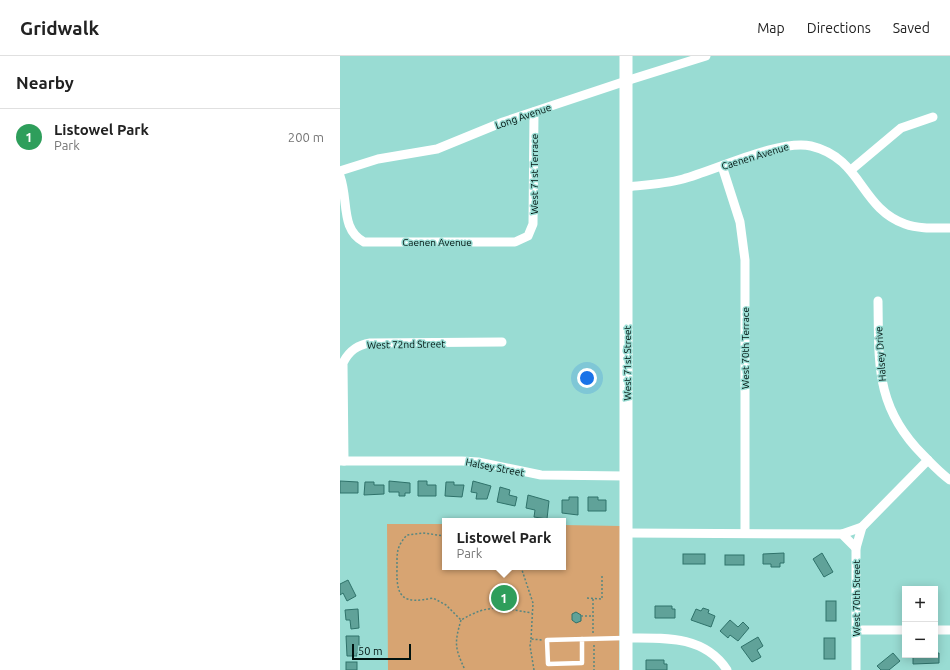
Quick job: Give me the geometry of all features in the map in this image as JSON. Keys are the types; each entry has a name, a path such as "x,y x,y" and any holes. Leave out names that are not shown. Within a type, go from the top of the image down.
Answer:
{"street":[{"name":"West 71st Street","path":"626,56 626,670"},
{"name":"Long Avenue","path":"340,171 378,159 437,150 486,129 534,112 706,56"},
{"name":"West 71st Terrace","path":"528,236 533,224 534,112"},
{"path":"851,170 901,128 933,117"},
{"name":"Caenen Avenue","path":"626,187 662,184 684,179 785,146 810,146 834,155 851,170 873,202 892,218 919,227 950,228"},
{"name":"West 70th Terrace","path":"722,166 740,222 745,260 745,532"},
{"name":"Caenen Avenue","path":"340,176 344,195 345,220 349,231 356,239 364,242 515,242 528,236"},
{"name":"Halsey Drive","path":"878,301 878,354 883,389 895,419 913,444 950,480"},
{"name":"West 72nd Street","path":"342,461 343,363 348,354 354,348 370,343 502,342"},
{"name":"Halsey Street","path":"342,461 462,460 541,475 626,476"},
{"name":"West 70th Street","path":"842,534 862,527 928,460"},
{"name":"West 70th Street","path":"856,670 856,548 862,527"},
{"path":"626,533 745,532 842,534 856,548"},
{"path":"856,630 902,630"},
{"path":"938,630 950,630"},
{"path":"626,638 677,638 689,641 703,647 715,656 727,670"}],"lane":[{"path":"582,639 582,663 548,664 547,640 582,639 626,638"}],"path":[{"path":"442,536 423,533 407,535 398,544 396,586 400,594 410,600 418,601 433,598 446,605 461,620"},
{"path":"523,570 533,603 530,646 534,670"},
{"path":"587,598 602,599 602,576 600,576"},
{"path":"465,670 456,648 456,634 461,620 476,611 493,607 532,613"},
{"path":"581,616 593,616"},
{"path":"531,639 547,640"}],"shaded area":[{"path":"387,524 442,524 442,570 566,570 566,525 620,526 619,670 388,670"}],"building":[{"path":"340,481 358,482 358,493 340,493"},
{"path":"389,481 410,483 410,493 405,493 405,496 399,496 399,492 389,492"},
{"path":"418,481 427,481 427,485 436,485 436,496 418,496"},
{"path":"473,481 491,486 487,499 476,499 477,493 471,492"},
{"path":"365,482 374,482 374,485 384,485 384,494 364,495"},
{"path":"446,482 454,482 454,485 464,485 462,497 445,496"},
{"path":"500,487 510,490 509,495 517,497 515,506 497,502"},
{"path":"528,495 549,501 547,518 534,517 535,510 526,508"},
{"path":"569,497 578,497 578,515 562,513 562,500 569,500"},
{"path":"588,497 598,497 598,500 606,500 606,511 588,511"},
{"path":"784,553 784,563 780,563 780,567 771,567 771,564 763,564 763,554"},
{"path":"822,553 833,572 824,577 813,559"},
{"path":"683,554 705,554 705,564 683,564"},
{"path":"725,555 744,555 744,565 725,565"},
{"path":"348,580 356,596 347,601 343,593 340,595 340,584"},
{"path":"826,601 836,601 836,621 826,621"},
{"path":"655,606 672,606 672,609 675,609 675,618 655,618"},
{"path":"703,608 709,610 708,613 715,616 711,627 691,620 696,609 701,611"},
{"path":"358,609 359,628 351,629 350,620 346,620 345,610"},
{"path":"576,612 581,615 581,621 576,623 572,620 572,614"},
{"path":"730,620 738,627 743,622 749,628 738,641 730,635 728,638 720,631"},
{"path":"346,636 359,636 361,653 357,653 357,656 347,656"},
{"path":"758,637 763,646 757,650 761,657 752,662 741,647"},
{"path":"824,638 835,638 835,659 824,659"},
{"path":"893,653 900,661 889,670 881,670 877,666"},
{"path":"939,653 939,663 913,664 913,658 938,658"},
{"path":"646,660 664,660 664,664 667,664 667,670 646,670"},
{"path":"346,662 357,662 357,670 346,670"}],"place":[{"name":"Listowel Park","path":"504,598"}]}
